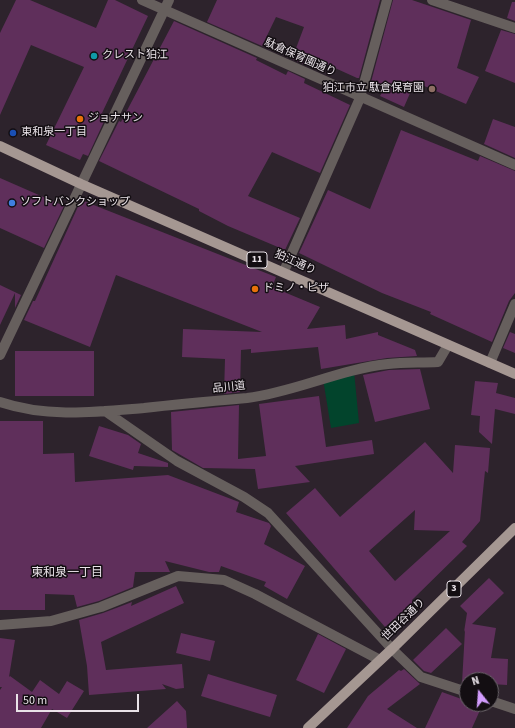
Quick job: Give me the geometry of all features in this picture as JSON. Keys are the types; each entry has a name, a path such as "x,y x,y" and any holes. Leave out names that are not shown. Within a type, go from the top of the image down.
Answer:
{"main road":[{"name":"狛江通り","path":"0,146 81,184 284,271 515,374"},
{"name":"世田谷通り","path":"308,728 392,649 515,528"}],"street":[{"name":"駄倉保育園通り","path":"142,0 360,98 515,165"},
{"path":"0,355 169,0"},
{"path":"284,271 360,98 387,0"},
{"path":"432,0 515,28"},
{"path":"490,363 515,304"},
{"name":"品川道","path":"0,402 14,407 58,413 105,411 270,395 348,372 388,364 438,362 448,345"},
{"path":"105,411 177,461 244,497 268,513 392,649 421,677 459,689"},
{"path":"0,625 51,621 101,607 178,576 224,580 255,594 380,660"},
{"path":"499,704 515,709"}],"green space":[{"path":"354,371 359,423 331,428 323,379"}],"building":[{"path":"16,0 30,0 96,28 108,0 115,0 148,16 102,113 107,115 88,156 83,154 80,160 46,145 84,67 31,45 0,115 0,33"},
{"path":"217,0 380,0 359,78 357,78 313,58 310,67 292,59 304,27 276,17 262,46 207,22"},
{"path":"393,0 412,0 471,20 457,68 479,77 466,104 415,82 404,107 380,96 385,87 371,82"},
{"path":"512,2 515,2 515,21 507,18"},
{"path":"174,21 257,58 256,60 286,75 288,71 305,79 304,83 350,105 320,173 272,152 248,196 300,218 285,250 228,226 199,211 199,209 99,161 119,121 121,122"},
{"path":"501,30 515,34 515,83 485,71"},
{"path":"493,119 515,127 515,158 484,144"},
{"path":"401,130 478,161 480,156 515,171 515,293 509,301 492,342 430,314 431,312 382,293 299,253 328,190 370,209"},
{"path":"0,178 64,206 44,248 0,228"},
{"path":"81,200 276,277 272,287 320,307 307,329 345,325 346,339 378,332 378,335 415,350 417,356 387,358 321,369 318,347 251,353 251,349 241,350 240,392 224,394 225,359 182,357 183,329 262,332 116,275 90,347 24,320 33,301 35,301"},
{"path":"0,285 21,295 15,308 15,293 0,325"},
{"path":"510,332 515,334 515,353 503,348"},
{"path":"15,351 94,351 94,396 15,396"},
{"path":"420,369 430,409 375,422 363,375 389,370"},
{"path":"475,381 498,383 496,393 515,398 515,414 495,409 492,444 479,432 480,416 471,415"},
{"path":"319,396 326,447 372,440 374,454 295,466 310,482 258,489 255,469 203,468 172,450 171,412 239,405 238,459 266,456 259,404"},
{"path":"0,421 43,421 43,454 74,453 75,482 168,475 239,502 236,512 269,523 271,526 264,544 305,566 287,599 264,586 266,582 221,566 219,572 209,572 165,561 170,572 135,572 133,587 99,601 77,607 74,595 45,594 45,610 0,610"},
{"path":"99,426 128,435 141,444 138,453 168,463 168,467 134,466 133,470 89,456"},
{"path":"425,442 453,473 455,445 490,448 488,473 485,471 480,521 462,542 467,546 412,600 413,602 385,627 286,513 315,488 340,517","holes":["415,510 414,530 450,531 395,581 369,551"]},
{"path":"489,578 504,593 472,624 496,628 491,658 508,659 507,685 499,684 499,672 463,672 465,630 464,632 467,613 460,606"},
{"path":"176,586 184,603 101,642 106,670 182,664 184,688 176,689 162,684 166,689 89,695 87,666 79,620 132,602 131,606"},
{"path":"446,628 462,644 431,673 424,671 413,660"},
{"path":"181,633 215,641 210,661 176,653"},
{"path":"318,634 346,649 324,693 296,680"},
{"path":"0,638 15,640 9,677 10,676 32,692 40,680 59,694 67,681 84,691 67,718 52,709 41,728 0,728 0,690 2,687 0,687"},
{"path":"404,669 420,684 387,709 417,728 347,728 368,696 399,670 401,671"},
{"path":"208,674 277,695 270,717 201,696"},
{"path":"442,692 459,698 459,712 479,712 472,728 425,728"},
{"path":"177,701 186,711 187,728 147,728"}],"place":[{"name":"クレスト狛江","path":"94,56"},
{"name":"狛江市立 駄倉保育園","path":"432,89"},
{"name":"ジョナサン","path":"80,119"},
{"name":"東和泉一丁目","path":"13,133"},
{"name":"ソフトバンクショップ","path":"12,203"},
{"name":"ドミノ・ピザ","path":"255,289"}],"district":[{"name":"東和泉一丁目","path":"67,573"}]}
